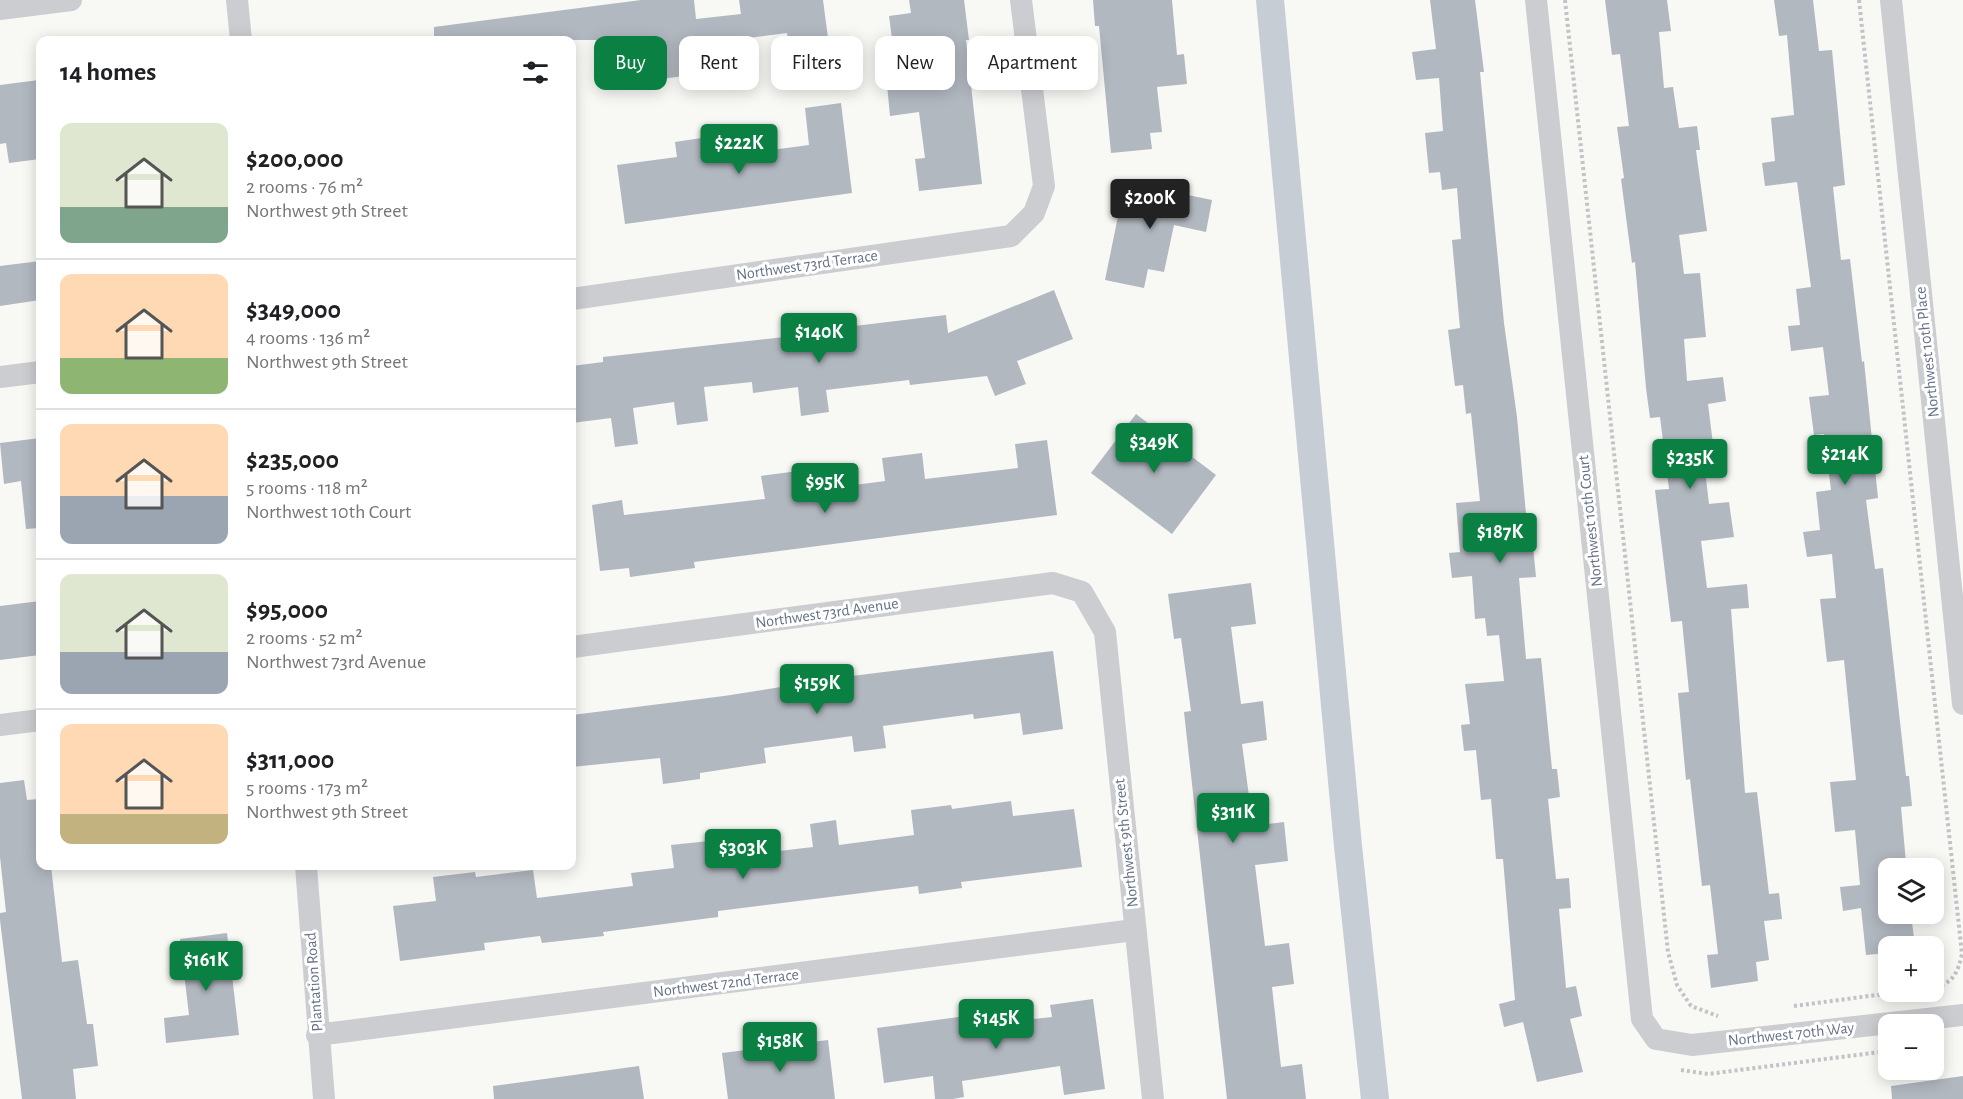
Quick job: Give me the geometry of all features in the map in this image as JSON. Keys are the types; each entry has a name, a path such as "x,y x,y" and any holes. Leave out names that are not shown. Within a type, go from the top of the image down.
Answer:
{"street":[{"path":"0,9 71,0"},
{"path":"237,0 241,36"},
{"name":"Northwest 73rd Terrace","path":"576,298 1011,236 1034,213 1044,186 1021,0"},
{"name":"Northwest 10th Court","path":"1536,0 1642,1019 1656,1039"},
{"name":"Northwest 10th Place","path":"1891,0 1963,704"},
{"path":"0,377 36,372"},
{"name":"Northwest 73rd Avenue","path":"576,646 1053,583 1082,592"},
{"name":"Northwest 9th Street","path":"1082,592 1105,632 1153,1099"},
{"path":"0,725 36,720"},
{"name":"Plantation Road","path":"306,870 324,1099"},
{"name":"Northwest 72nd Terrace","path":"318,1035 1134,930"},
{"name":"Northwest 70th Way","path":"1656,1039 1692,1045 1963,1014"}],"path":[{"path":"1565,0 1668,952 1677,985 1690,1006 1719,1017"},
{"path":"1859,0 1962,954 1957,974 1944,984"},
{"path":"1787,1007 1878,995"}],"building":[{"path":"641,0 694,0 696,19 741,14 739,0 823,0 828,36 787,36 787,33 759,36 679,36 679,77 667,78 667,36 594,36 594,40 576,40 576,36 434,36 434,27"},
{"path":"909,0 964,0 968,36 966,40 967,90 972,90 982,184 919,191 915,159 925,158 919,112 890,116 887,90 955,90 955,36 892,36 889,16 911,13"},
{"path":"1093,0 1172,0 1177,55 1184,54 1187,84 1157,87 1162,132 1150,133 1152,149 1111,153 1099,26 1095,26"},
{"path":"1430,0 1475,0 1484,72 1480,72 1504,323 1517,417 1529,546 1533,546 1536,577 1519,578 1526,659 1541,658 1552,769 1557,769 1560,797 1548,799 1556,879 1569,878 1571,908 1559,909 1566,988 1576,986 1582,1016 1570,1019 1583,1072 1537,1082 1523,1022 1504,1027 1499,1004 1515,1000 1503,859 1496,859 1491,799 1481,800 1476,750 1464,751 1461,725 1470,724 1465,684 1504,681 1499,635 1487,636 1485,618 1475,619 1472,576 1452,578 1449,553 1460,552 1456,503 1480,501 1471,413 1466,414 1463,385 1455,386 1448,330 1460,328 1452,240 1461,239 1457,188 1442,190 1440,172 1429,173 1425,133 1443,131 1439,78 1416,80 1412,52 1436,49"},
{"path":"1605,0 1667,0 1671,31 1659,32 1664,88 1673,87 1679,128 1697,126 1700,150 1696,150 1707,231 1679,235 1684,274 1700,273 1706,337 1684,339 1687,381 1723,377 1726,401 1708,404 1713,444 1702,445 1709,504 1729,502 1734,537 1701,541 1707,588 1747,584 1749,608 1731,609 1745,793 1757,792 1769,894 1779,893 1782,919 1764,921 1769,960 1756,962 1758,981 1711,988 1707,955 1718,954 1710,885 1702,886 1690,779 1686,780 1678,693 1689,692 1682,621 1671,622 1655,490 1669,489 1660,417 1650,418 1646,388 1635,262 1632,263 1617,127 1629,126 1620,54 1612,55"},
{"path":"1774,0 1813,0 1819,51 1832,50 1845,185 1833,187 1841,260 1850,259 1862,362 1864,361 1878,498 1866,500 1875,569 1883,568 1906,776 1909,776 1912,806 1901,807 1906,858 1878,858 1878,924 1912,924 1914,936 1878,936 1878,954 1866,955 1861,908 1843,911 1840,887 1860,885 1855,830 1835,832 1830,782 1856,780 1844,660 1827,662 1820,599 1836,598 1832,554 1807,557 1803,532 1820,530 1816,492 1831,490 1824,434 1814,435 1809,397 1829,395 1823,347 1791,351 1788,326 1800,325 1796,289 1811,287 1797,182 1765,186 1762,163 1775,161 1771,118 1794,115 1787,35 1779,36"},
{"path":"36,80 36,160 9,163 6,143 0,144 0,85"},
{"path":"841,103 852,193 625,224 617,165 677,157 675,142 708,137 711,158 809,145 805,108"},
{"path":"1125,182 1212,200 1206,232 1174,225 1164,272 1148,269 1144,288 1105,280"},
{"path":"36,262 36,301 0,306 0,266"},
{"path":"1054,290 1073,339 1017,361 1026,384 995,396 987,376 910,385 909,380 826,390 829,412 801,416 798,387 753,393 752,382 704,387 708,421 677,425 674,402 633,408 638,444 615,447 611,418 576,422 576,365 603,362 603,357 847,330 846,327 946,315 948,333"},
{"path":"1136,414 1216,475 1172,534 1091,473"},
{"path":"36,438 36,528 26,529 21,481 4,484 0,443"},
{"path":"1047,440 1057,515 694,562 695,568 630,577 629,568 600,571 592,505 622,500 624,515 765,499 761,476 798,471 801,492 885,481 882,458 922,453 925,479 1018,468 1015,444"},
{"path":"1251,583 1256,624 1231,627 1241,704 1263,701 1267,740 1242,744 1253,826 1284,822 1288,861 1255,865 1265,946 1289,943 1294,984 1272,987 1281,1067 1302,1064 1306,1099 1227,1099 1184,712 1191,711 1181,638 1174,639 1168,594"},
{"path":"36,602 36,656 0,660 0,606"},
{"path":"1053,651 1063,729 1023,735 1020,713 974,719 973,714 883,726 886,748 854,752 852,736 764,748 766,763 700,773 700,779 663,784 660,758 576,767 576,714 724,696 844,677"},
{"path":"24,780 27,800 36,799 36,870 51,870 62,962 78,960 87,1024 93,1024 98,1066 73,1069 76,1099 22,1099 0,920 0,913 6,912 0,857 0,783"},
{"path":"1011,801 1013,816 1074,809 1082,867 961,882 962,888 919,894 918,886 718,911 718,917 603,932 604,936 542,943 540,936 484,943 485,950 400,961 393,906 436,901 433,877 475,872 476,877 533,870 537,898 633,886 631,873 674,868 671,845 709,841 711,859 813,847 810,824 836,820 839,845 914,835 911,810 951,805 952,809"},
{"path":"227,933 239,1035 166,1043 164,1018 189,1015 180,939"},
{"path":"1093,999 1105,1089 1064,1095 1060,1066 962,1081 964,1097 953,1099 935,1099 933,1076 884,1083 877,1028 981,1014 982,1025 1052,1017 1050,1005"},
{"path":"828,1040 835,1099 728,1099 722,1053"},
{"path":"639,1066 644,1099 494,1099 493,1086"},
{"path":"1963,1076 1963,1099 1892,1099 1891,1086"}],"waterway":[{"path":"1270,0 1348,846 1375,1099"}]}
